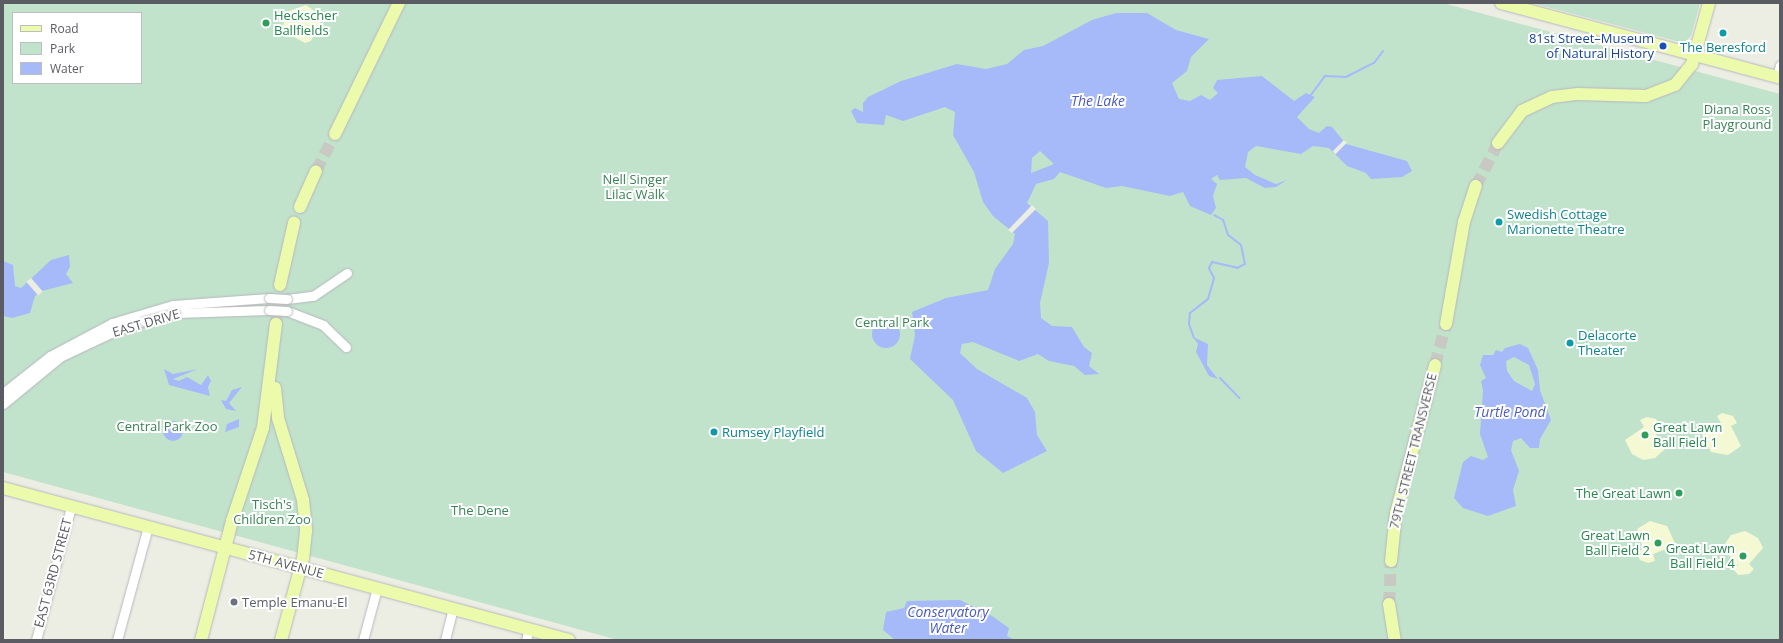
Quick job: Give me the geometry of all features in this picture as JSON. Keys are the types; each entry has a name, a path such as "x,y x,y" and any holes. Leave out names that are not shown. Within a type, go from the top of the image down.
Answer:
{"main road":[{"path":"335,134 399,3"},
{"path":"1501,3 1778,78"},
{"path":"1498,143 1518,114 1534,103 1564,94 1637,96 1660,93 1682,78 1695,56 1709,3"},
{"path":"300,207 316,171"},
{"path":"1446,324 1462,230 1476,186"},
{"path":"280,285 294,223"},
{"path":"201,640 225,547 242,491 255,457 265,417 276,324"},
{"path":"273,355 277,411 298,484 306,530 300,568 281,640"},
{"name":"79TH STREET TRANSVERSE","path":"1391,561 1396,513 1435,365"},
{"name":"5TH AVENUE","path":"3,488 453,609 527,634 569,640"},
{"path":"1389,604 1395,640"}],"street":[{"path":"1778,78 1780,65"},
{"path":"174,309 269,298 287,299 313,296 347,273"},
{"name":"EAST DRIVE","path":"3,404 60,358 143,317 174,309 286,311 312,318 333,331 346,347"},
{"path":"3,393 74,341 143,317"},
{"name":"EAST 63RD STREET","path":"36,640 71,507"},
{"path":"117,640 148,527"},
{"path":"363,640 377,588"},
{"path":"445,640 453,609"}],"green space":[{"name":"Central Park","path":"3,3 1443,3 1780,94 1780,640 618,640 3,472"},
{"path":"1532,3 1700,3 1691,36 1684,43"}],"sand":[{"path":"306,5 323,17 311,41 305,43 281,30 289,11"},
{"path":"1722,413 1733,416 1737,423 1731,426 1741,446 1728,455 1711,452 1702,435 1721,423 1717,416"},
{"name":"Great Lawn Ball Field 1","path":"1647,417 1656,419 1660,426 1654,431 1665,449 1655,458 1643,460 1632,454 1625,440 1644,427 1640,420"},
{"name":"Great Lawn Ball Field 2","path":"1650,521 1667,526 1674,541 1674,546 1653,554 1655,561 1648,563 1640,560 1636,552 1643,549 1637,529"},
{"name":"Great Lawn Ball Field 4","path":"1745,531 1758,538 1763,548 1749,564 1754,569 1749,574 1738,575 1734,570 1738,565 1722,548 1731,535"}],"water":[{"name":"The Lake","path":"1116,13 1147,13 1176,30 1209,39 1191,57 1187,71 1172,83 1179,99 1190,101 1201,95 1210,100 1218,93 1213,88 1217,80 1262,76 1294,101 1306,93 1315,97 1297,117 1309,129 1319,133 1327,126 1332,127 1346,144 1407,161 1412,171 1402,177 1371,179 1366,173 1347,166 1329,148 1313,146 1301,154 1256,146 1248,152 1245,167 1255,175 1276,184 1287,180 1276,187 1265,188 1246,178 1220,180 1217,175 1211,179 1217,184 1213,196 1216,208 1211,215 1190,206 1183,192 1170,196 1122,186 1106,188 1060,172 1054,179 1036,184 1027,203 1048,221 1049,263 1040,303 1041,318 1052,326 1072,327 1084,347 1092,353 1089,366 1099,374 1085,375 1074,366 1049,361 1038,354 1019,361 973,342 962,344 960,353 977,369 1027,398 1035,412 1037,435 1047,451 1003,473 976,451 953,400 910,359 915,335 912,312 946,298 988,290 995,269 1013,244 1015,234 993,216 983,202 974,172 953,135 955,112 945,107 903,121 886,115 884,125 857,123 851,111 855,108 863,112 863,103 868,97 901,81 957,64 986,69 1007,64 1024,50 1043,46 1092,20","holes":["1040,151 1054,164 1031,173 1032,158"]},
{"path":"69,255 70,267 66,274 73,283 42,291 35,296 30,313 12,318 3,316 3,261 13,265 15,286 21,288 51,260"},
{"path":"886,320 896,324 900,334 896,344 886,348 876,344 872,334 876,324"},
{"path":"1193,337 1208,344 1207,365 1218,379 1209,376 1196,352 1198,344"},
{"name":"Turtle Pond","path":"1520,344 1528,348 1538,370 1540,390 1551,420 1540,439 1539,448 1530,448 1521,438 1513,441 1511,450 1519,471 1513,490 1516,506 1488,516 1463,508 1454,498 1463,462 1471,456 1483,460 1488,457 1480,434 1483,390 1481,381 1486,378 1480,365 1483,355 1493,355 1496,350 1502,352 1505,348","holes":["1514,357 1529,365 1535,384 1532,391 1514,381 1507,371 1506,361"]},
{"path":"164,369 173,374 198,369 173,379 179,381 187,377 201,385 208,375 211,381 208,387 210,396 169,385"},
{"path":"242,387 229,403 236,411 226,409 221,400 226,401 232,390"},
{"path":"239,419 239,427 225,432 227,424"},
{"path":"173,421 180,424 183,431 180,438 173,441 166,438 163,431 166,424"},
{"name":"Conservatory Water","path":"960,600 992,616 1009,628 1007,636 1015,640 895,640 883,630 886,612 904,608 907,601"}],"pier":[{"path":"1344,140 1347,143 1336,154 1333,151"},
{"path":"1032,205 1036,209 1012,233 1008,230"},
{"path":"31,278 43,292 38,296 26,282"}],"waterway":[{"path":"1311,95 1325,76 1346,77 1374,63 1383,51"},
{"path":"1194,338 1189,324 1190,313 1208,299 1214,278 1209,268 1212,262 1237,268 1245,264 1241,245 1228,235 1223,220 1214,215"},
{"path":"1220,378 1239,398"}],"tunnel":[{"path":"316,171 335,134"},
{"path":"1476,186 1498,143"},
{"path":"276,324 280,285"},
{"path":"1435,365 1446,324"},
{"path":"1389,604 1391,561"}],"place":[{"name":"Heckscher Ballfields","path":"266,23"},
{"name":"The Beresford","path":"1723,33"},
{"name":"81st Street–Museum of Natural History","path":"1663,46"},
{"name":"Swedish Cottage Marionette Theatre","path":"1499,222"},
{"name":"Delacorte Theater","path":"1570,343"},
{"name":"Rumsey Playfield","path":"714,432"},
{"name":"Great Lawn Ball Field 1","path":"1645,435"},
{"name":"The Great Lawn","path":"1679,493"},
{"name":"Great Lawn Ball Field 2","path":"1658,543"},
{"name":"Great Lawn Ball Field 4","path":"1743,556"},
{"name":"Temple Emanu-El","path":"234,602"}],"park label":[{"name":"Diana Ross Playground","path":"1737,118"},
{"name":"Nell Singer Lilac Walk","path":"635,188"},
{"name":"Central Park Zoo","path":"167,426"},
{"name":"The Dene","path":"480,510"},
{"name":"Tisch's Children Zoo","path":"272,512"}]}
